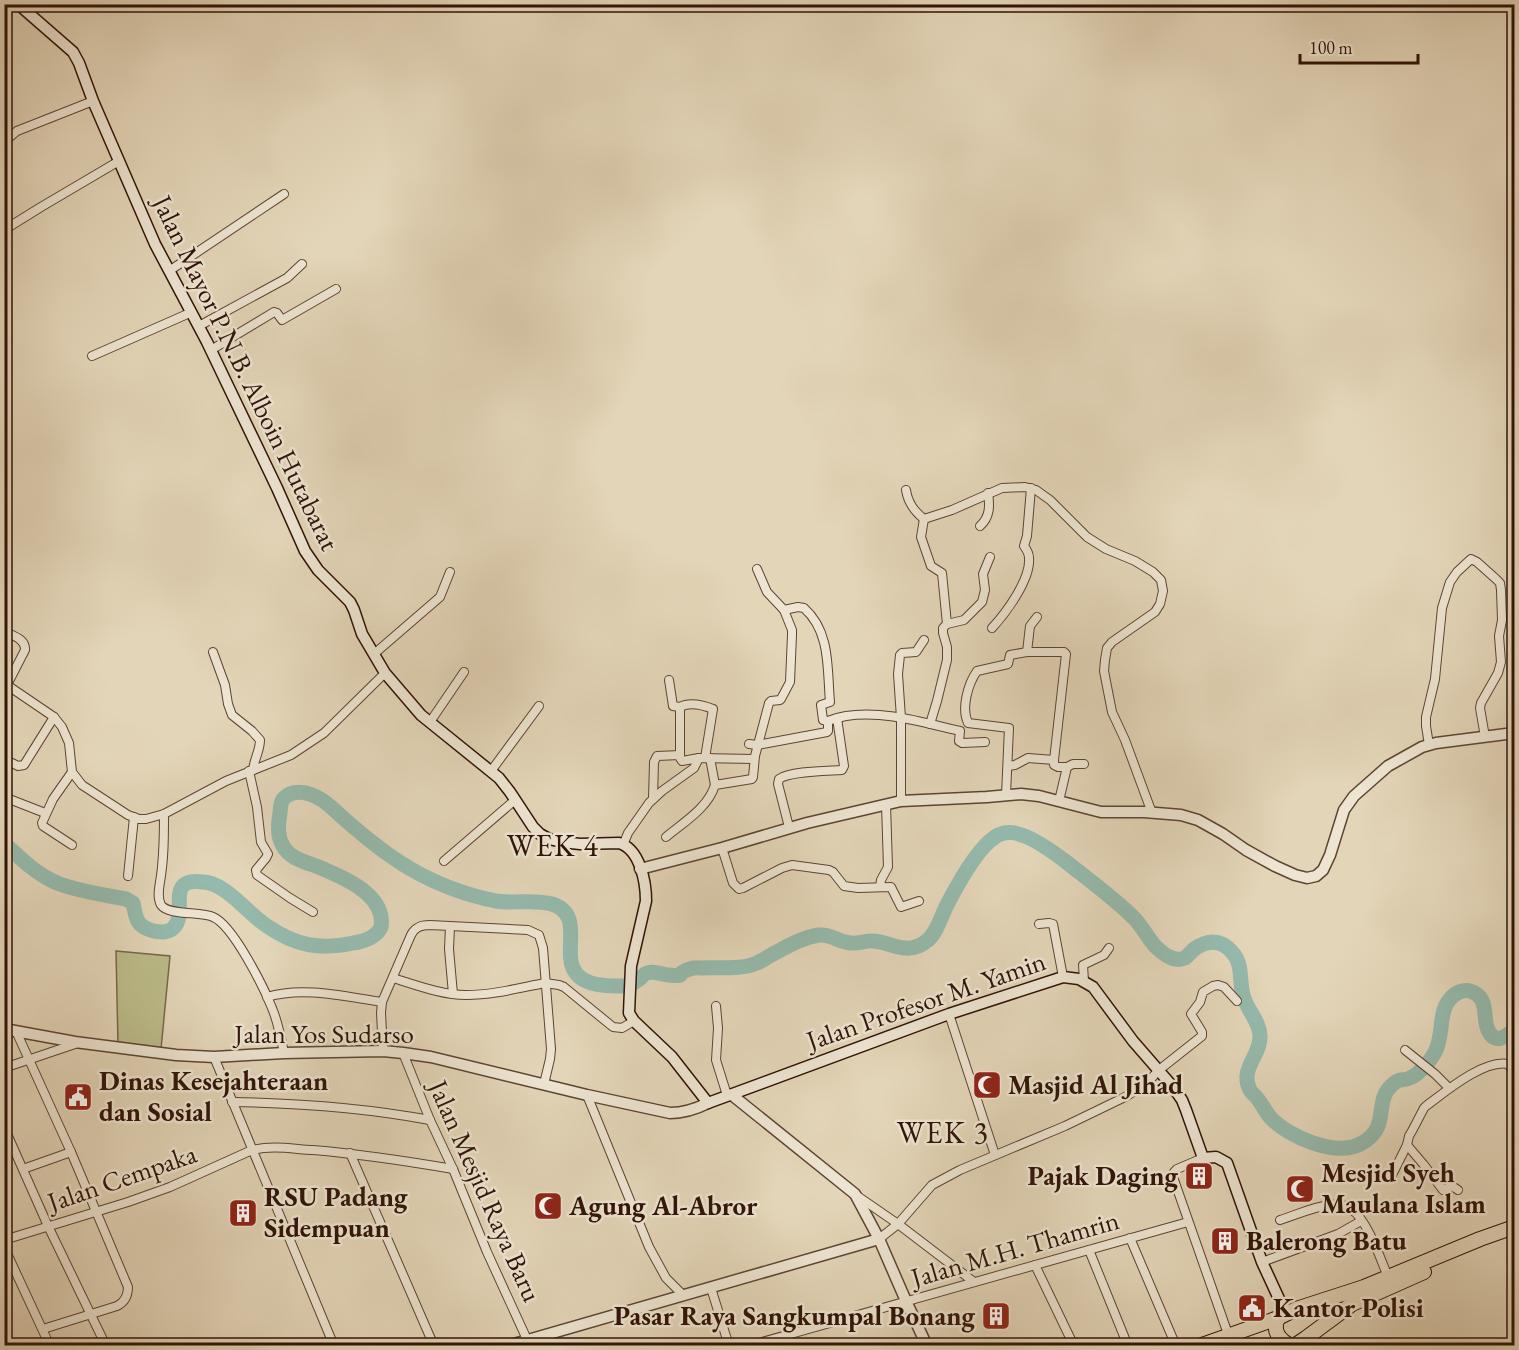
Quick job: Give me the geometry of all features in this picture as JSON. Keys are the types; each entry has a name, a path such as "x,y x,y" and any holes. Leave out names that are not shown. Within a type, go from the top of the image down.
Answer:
{"highway":[{"path":"1198,1346 1341,1295 1515,1227"},
{"path":"1299,1343 1310,1328 1309,1320 1302,1312 1287,1314 1275,1326 1278,1335 1282,1341 1299,1343 1352,1304 1494,1242 1515,1236"}],"street":[{"name":"Jalan Mayor P.N.B. Alboin Hutabarat","path":"18,4 73,52 155,244 211,350 305,551 318,570 350,602 362,634 385,673 417,711 504,783 540,834 562,842 623,844"},
{"path":"4,142 17,131 93,101"},
{"path":"4,230 119,161"},
{"path":"168,271 284,194"},
{"path":"199,326 287,278 302,264"},
{"path":"211,350 274,312 282,320 336,289"},
{"path":"92,356 192,312"},
{"path":"924,519 952,510 1002,488 1031,488 1050,500 1087,537 1106,549 1135,561 1161,580 1163,591 1160,604 1155,612 1112,642 1107,648 1104,671 1112,712 1152,813"},
{"path":"992,628 1013,601 1024,581 1030,561 1024,546 1031,488"},
{"path":"906,490 912,508 924,519"},
{"path":"980,526 988,515 988,493"},
{"path":"924,519 921,537 931,566 942,573 947,624"},
{"path":"930,724 938,702 947,660 944,626 964,620 982,602 983,574 990,557"},
{"path":"1429,745 1426,717 1435,679 1442,608 1450,582 1471,559 1500,583 1501,590 1502,620 1499,636 1501,662 1498,673 1480,708 1485,736"},
{"path":"716,784 752,779 753,744 771,701 781,699 790,682 792,630 784,610 767,592 758,568"},
{"path":"374,654 440,597 450,572"},
{"path":"784,610 804,608 824,638 830,702 821,705 823,720 863,715 901,718 960,731 959,741 962,742 985,742"},
{"path":"1027,652 1030,626 1037,617"},
{"path":"4,631 23,641 26,648 6,684 54,717 62,727 69,743 72,772 76,780 134,817 150,819 226,781 280,761 307,746 324,733 385,673"},
{"path":"901,801 901,718 897,674 902,653 916,652 924,640"},
{"path":"213,652 232,715 260,740 251,770 261,842 268,854 256,870 257,875 313,912"},
{"path":"1006,795 1009,728 968,723 966,704 969,687 977,671 1008,664 1010,655 1027,652 1064,652 1066,654 1056,728 1054,765 1067,767 1073,764 1084,764"},
{"path":"430,722 464,672"},
{"path":"666,837 697,812 706,802 716,784 705,758 713,709 687,704 680,707 674,706 669,680"},
{"path":"491,771 539,706"},
{"path":"680,707 682,760 754,759"},
{"path":"4,759 18,766 24,765 54,717"},
{"path":"789,828 778,784 779,778 794,774 842,770 844,766 837,718"},
{"path":"753,744 827,732 828,721"},
{"path":"640,869 789,828 901,801 1021,794 1039,796 1101,812 1181,815 1198,820 1275,866 1307,878 1316,876 1323,870 1344,810 1354,796 1388,766 1429,745 1515,733"},
{"path":"653,799 655,758 680,754"},
{"path":"705,758 653,799 628,833 623,844 633,852 646,890 646,901 631,966 628,1010 634,1021 672,1057 708,1103"},
{"path":"1008,766 1028,758 1054,760"},
{"path":"1059,801 1067,767"},
{"path":"72,772 52,799 42,820 42,825 72,845"},
{"path":"4,796 45,813"},
{"path":"444,861 515,800"},
{"path":"880,887 888,865 886,804"},
{"path":"164,814 164,863 159,898 163,907 213,916 229,930 267,997 276,1019 284,1053"},
{"path":"128,876 134,817"},
{"path":"722,848 733,883 740,889 792,865 829,870 844,886 892,888 901,907 919,901"},
{"path":"1039,924 1053,924 1063,977"},
{"path":"383,1051 382,1002 415,928 423,926 528,930 537,933 543,948 551,1055 544,1084"},
{"path":"450,927 449,949 453,994"},
{"path":"1084,981 1083,965 1104,955 1109,948"},
{"name":"Jalan Profesor M. Yamin","path":"708,1103 949,1014 1063,977 1084,981 1098,991 1133,1041 1182,1100 1203,1158"},
{"path":"393,978 453,994 466,995 545,983 555,984 564,987 613,1027 622,1028 634,1021"},
{"path":"507,1346 529,1343 683,1295 879,1239 898,1224 932,1185 960,1170 1106,1108 1146,1084 1159,1070 1202,1036 1191,1014 1200,1002 1203,993 1213,986 1226,988 1237,1001"},
{"path":"267,997 305,993 382,1002"},
{"path":"716,1006 717,1064 726,1092 855,1194 974,1282"},
{"path":"949,1014 995,1155"},
{"name":"Jalan Yos Sudarso","path":"4,1029 148,1053 214,1057 284,1053 383,1051 403,1053 431,1057 670,1113 694,1109 708,1103"},
{"path":"16,1031 125,1276 128,1291 122,1303 43,1329"},
{"path":"4,1068 80,1042"},
{"path":"1405,1050 1449,1088"},
{"name":"Jalan Mesjid Raya Baru","path":"403,1053 487,1252 529,1343"},
{"path":"214,1057 334,1346"},
{"path":"1391,1177 1424,1108 1449,1088 1488,1066 1497,1063 1508,1064 1515,1073"},
{"path":"587,1095 649,1247 666,1278 683,1295"},
{"path":"232,1102 367,1110 430,1120"},
{"path":"4,1127 48,1226 106,1346"},
{"path":"1407,1145 1442,1190 1453,1186 1458,1190"},
{"path":"252,1150 277,1148 350,1153 453,1169"},
{"name":"Jalan Cempaka","path":"4,1240 170,1187 252,1150"},
{"path":"23,1169 71,1152"},
{"path":"350,1153 434,1346"},
{"path":"1228,1334 1173,1174 1177,1169 1203,1158 1216,1157 1227,1163 1262,1262 1287,1314"},
{"path":"855,1194 879,1239 927,1346"},
{"path":"1280,1220 1326,1205 1334,1204 1351,1208 1374,1242 1388,1277"},
{"path":"1262,1262 1338,1234 1361,1221"},
{"name":"Jalan M.H. Thamrin","path":"748,1346 1188,1222"},
{"path":"1130,1238 1176,1346"},
{"path":"4,1248 50,1346"},
{"path":"1089,1250 1128,1346"},
{"path":"1035,1265 1074,1346"},
{"path":"711,1288 729,1346"}],"green space":[{"path":"116,951 170,956 161,1049 118,1045"}],"waterway":[{"path":"4,843 35,870 57,883 82,891 126,899 133,903 138,922 151,930 165,932 172,929 179,915 180,891 184,885 191,882 203,882 211,883 222,889 267,926 298,942 330,946 365,940 376,934 381,926 381,916 372,899 348,881 290,855 281,842 278,826 283,800 295,792 306,793 322,800 387,854 426,877 471,895 496,901 552,904 563,910 569,919 571,929 571,963 575,972 584,980 592,983 626,986 650,972 678,976 693,968 744,967 759,962 797,942 819,935 851,943 874,941 901,948 914,948 928,940 935,932 946,906 969,866 982,849 999,835 1015,833 1047,848 1101,889 1135,919 1155,946 1169,957 1185,958 1198,947 1213,942 1223,944 1232,952 1238,961 1245,1000 1260,1036 1247,1075 1251,1091 1270,1117 1288,1132 1327,1147 1352,1147 1371,1137 1379,1122 1386,1092 1398,1081 1415,1075 1433,1055 1438,1046 1446,1004 1457,993 1470,991 1480,998 1483,1003 1486,1025 1494,1037 1504,1037 1514,1029"}],"place":[{"name":"Masjid Al Jihad","path":"987,1085"},
{"name":"Dinas Kesejahteraan dan Sosial","path":"78,1097"},
{"name":"Pajak Daging","path":"1199,1176"},
{"name":"Mesjid Syeh Maulana Islam","path":"1300,1189"},
{"name":"Agung Al-Abror","path":"548,1206"},
{"name":"RSU Padang Sidempuan","path":"243,1213"},
{"name":"Balerong Batu","path":"1225,1241"},
{"name":"Kantor Polisi","path":"1252,1308"},
{"name":"Pasar Raya Sangkumpal Bonang","path":"996,1316"}],"district":[{"name":"WEK 4","path":"553,846"},
{"name":"WEK 3","path":"943,1133"}]}
